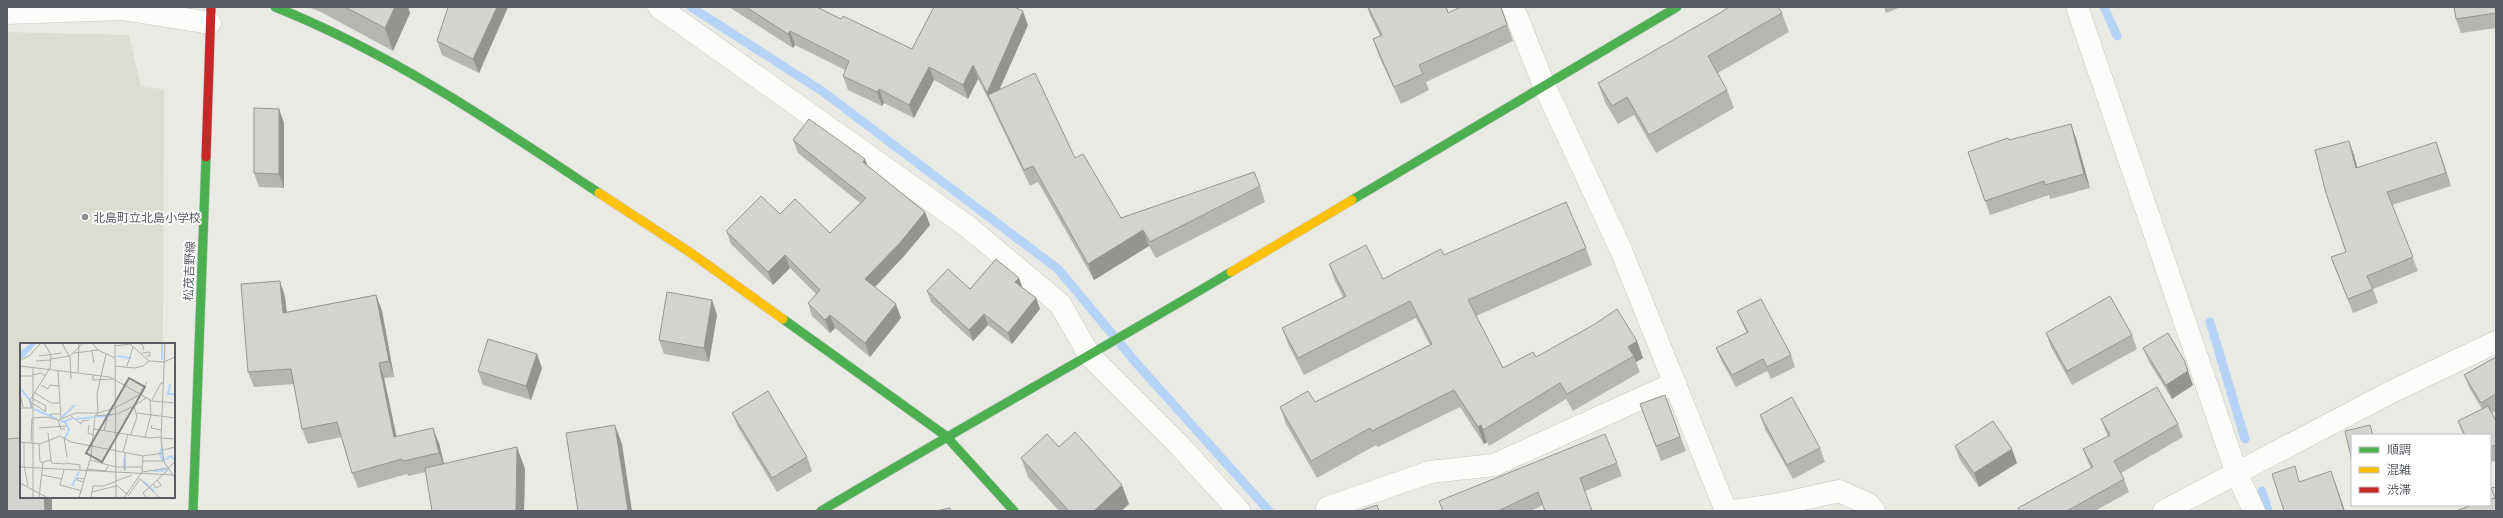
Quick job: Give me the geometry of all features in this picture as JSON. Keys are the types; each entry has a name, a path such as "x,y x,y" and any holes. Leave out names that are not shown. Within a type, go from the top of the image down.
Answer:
{"street":[{"path":"275,7 315,23 458,100 691,253 946,436 1014,511"},
{"path":"659,7 967,226 1060,304 1098,351 1179,445 1239,511"},
{"path":"1513,7 1544,85 1621,250 1726,511"},
{"path":"821,511 946,436 1098,351 1677,7"},
{"path":"2077,7 2237,474 2254,511"},
{"path":"7,13 122,9 210,15"},
{"name":"松茂吉野線","path":"193,511 210,15"},
{"path":"2164,511 2393,391 2496,342"},
{"path":"1327,508 1430,472 1494,465 1675,383"},
{"path":"1734,511 1776,506 1839,491 1868,504 1874,511"}],"shaded area":[{"name":"北島町立北島小学校","path":"7,32 129,35 141,87 164,89 163,343 20,343 20,440 7,441"}],"building":[{"path":"345,7 395,7 385,28"},
{"path":"448,7 497,7 473,59 437,41"},
{"path":"746,7 817,7 841,19 843,16 912,49 934,7 1014,7 1023,11 987,93 973,65 963,85 929,67 909,105 879,89 877,92 843,76 849,61 790,31 788,34"},
{"path":"1368,7 1446,7 1448,13 1461,7 1501,7 1507,25 1419,65 1423,74 1394,87 1373,39 1382,35"},
{"path":"1729,7 1778,7 1782,13 1708,56 1727,90 1649,135 1627,97 1612,106 1598,83"},
{"path":"2454,7 2496,7 2496,13 2456,19"},
{"path":"1035,73 1075,158 1083,154 1121,218 1254,172 1260,186 1150,242 1143,230 1088,264 1033,166 1024,170 988,95"},
{"path":"254,108 279,109 279,174 254,173"},
{"path":"809,119 865,159 863,162 925,212 900,243 865,279 896,304 865,343 830,315 825,320 808,303 820,290 785,255 768,272 726,231 761,196 780,214 795,199 830,233 866,198 793,140"},
{"path":"2071,124 2084,174 2045,185 2044,181 1985,201 1968,152 2008,138 2009,140"},
{"path":"2349,141 2356,168 2436,142 2446,173 2387,192 2413,257 2367,276 2373,289 2348,299 2331,257 2346,252 2326,193 2315,150"},
{"path":"1566,202 1586,248 1468,300 1503,368 1533,352 1536,357 1595,324 1617,309 1637,341 1628,347 1634,356 1567,394 1560,383 1483,430 1481,425 1478,427 1454,390 1372,431 1370,428 1311,461 1280,407 1308,391 1315,402 1432,344 1410,301 1298,358 1282,328 1346,296 1329,264 1366,245 1383,279 1441,249 1444,255"},
{"path":"996,259 1019,278 1015,282 1036,298 1008,333 984,314 969,330 927,291 948,269 970,289"},
{"path":"280,281 283,313 376,295 389,361 379,363 394,437 433,428 439,453 403,461 402,459 352,473 337,422 302,429 291,369 248,372 241,284"},
{"path":"667,292 712,300 704,348 659,340"},
{"path":"2110,296 2132,335 2067,371 2046,333"},
{"path":"1761,299 1791,355 1767,367 1763,359 1732,375 1716,348 1748,332 1737,311"},
{"path":"2168,333 2184,360 2188,371 2166,385 2143,348"},
{"path":"488,339 537,354 526,386 478,371"},
{"path":"2496,357 2496,394 2481,403 2464,375"},
{"path":"2157,387 2178,424 2114,461 2124,479 2067,511 2020,511 2018,508 2093,467 2083,449 2110,435 2101,419"},
{"path":"768,391 807,457 772,478 732,413"},
{"path":"1665,395 1680,437 1656,446 1640,404"},
{"path":"1792,397 1820,448 1787,465 1760,415"},
{"path":"2488,406 2496,421 2496,445 2491,447 2491,434 2464,434 2458,421"},
{"path":"1993,421 2012,449 1974,473 1955,446"},
{"path":"615,425 628,511 578,511 566,433"},
{"path":"2370,425 2373,434 2351,434 2351,457 2345,431"},
{"path":"1075,432 1122,485 1094,511 1069,511 1021,458 1047,434 1059,447"},
{"path":"1605,434 1617,463 1580,478 1592,511 1545,511 1538,492 1498,511 1443,511 1439,501"},
{"path":"20,438 20,498 44,498 45,511 7,511 7,439"},
{"path":"517,447 516,511 432,511 425,468"},
{"path":"2295,466 2299,482 2331,471 2344,511 2284,511 2272,474"},
{"path":"2496,487 2496,511 2458,510 2470,506 2491,506 2491,499 2495,498 2491,488"},
{"path":"1377,505 1379,511 1359,511"},
{"path":"950,508 951,511 936,511"}],"waterway":[{"path":"691,7 822,91 1058,269 1138,365 1269,511"},
{"path":"2104,7 2117,36"},
{"path":"2210,322 2245,439"},
{"path":"2262,491 2268,511"}],"traffic: fast":[{"path":"275,7 318,25 360,46 442,91 599,193"},
{"path":"1352,200 1677,7"},
{"path":"193,511 206,157"},
{"path":"821,511 1231,272"},
{"path":"783,319 946,436 1014,511"}],"traffic: slow":[{"path":"599,193 691,253 783,319"},
{"path":"1231,272 1352,200"}],"traffic: jam":[{"path":"206,157 211,7"}],"place":[{"name":"北島町立北島小学校","path":"85,217"}]}
